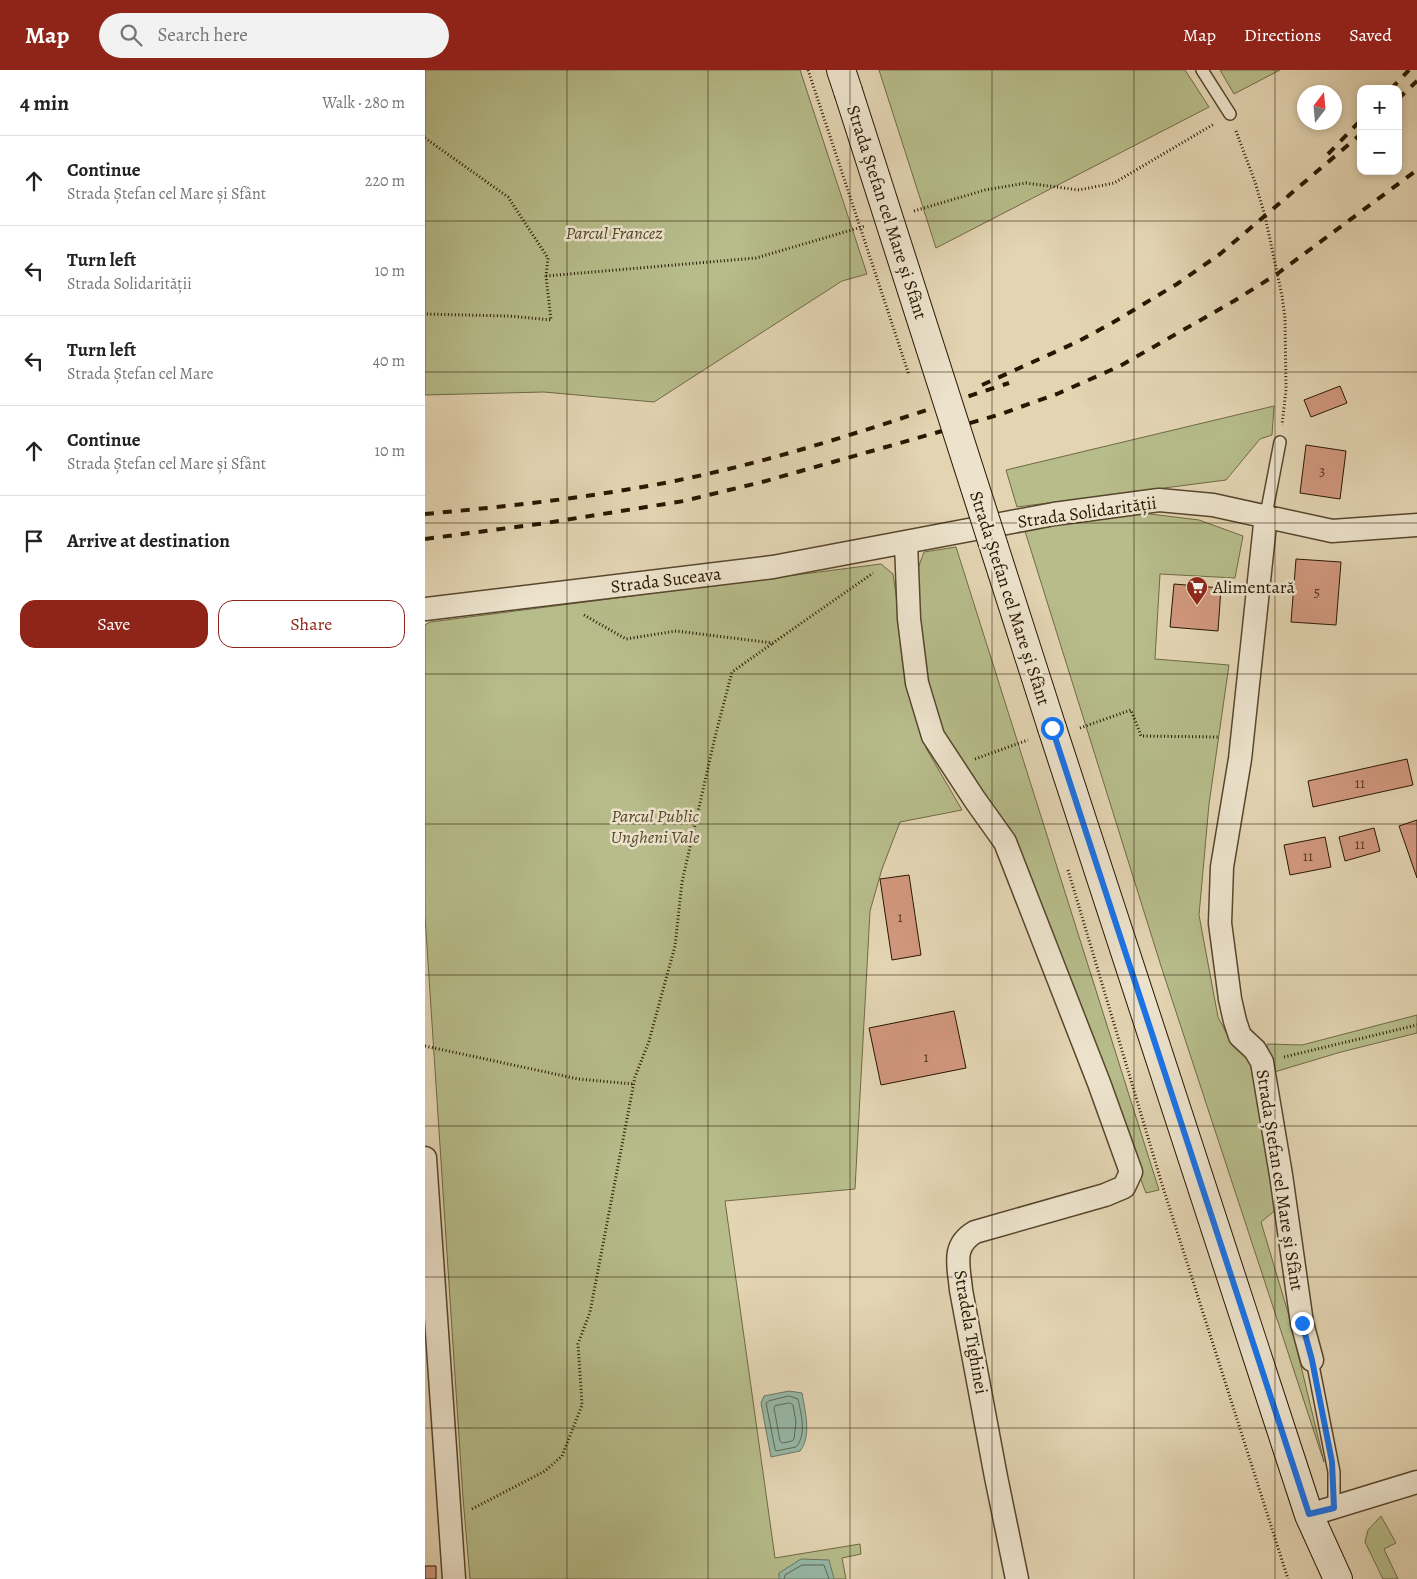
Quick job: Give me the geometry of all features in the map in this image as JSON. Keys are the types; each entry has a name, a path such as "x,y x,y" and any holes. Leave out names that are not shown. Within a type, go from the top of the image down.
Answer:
{"main road":[{"name":"Strada Ștefan cel Mare și Sfânt","path":"844,81 1051,731 1322,1511 1337,1579"}],"street":[{"name":"Strada Solidarității","path":"905,543 1054,514 1159,500 1213,505 1266,515 1299,525 1332,531 1417,525"},
{"name":"Strada Ștefan cel Mare și Sfânt","path":"1266,515 1240,759 1222,868 1220,923 1235,1021 1240,1036 1255,1050 1262,1062 1281,1175 1301,1315 1312,1360"},
{"path":"905,543 907,570"},
{"name":"Strada Suceava","path":"425,609 773,567 905,543"},
{"name":"Stradela Tighinei","path":"907,570 909,619 917,683 933,736 1005,842 1131,1172 1124,1187 1118,1190 975,1232 968,1236 960,1245 961,1290 1017,1579"},
{"path":"425,1158 454,1579"},
{"path":"1322,1511 1417,1482"}],"lane":[{"path":"1202,70 1230,114"},
{"name":"Strada Ștefan cel Mare și Sfânt","path":"1266,515 1280,442"},
{"path":"1312,1360 1332,1462 1322,1511"}],"path":[{"path":"808,70 819,103"},
{"path":"425,138 508,197 548,258 546,276 551,320 509,316 425,314"},
{"path":"451,1520 545,1471 562,1456 582,1405 578,1344 590,1312 633,1084 649,1041 675,946 682,882 715,736 732,672 874,573 907,570"},
{"path":"556,594 587,618 626,639 677,631 773,643"},
{"path":"971,752 973,760 1051,731 1131,710 1141,736 1219,737"},
{"path":"1066,862 1161,1181 1288,1579"},
{"path":"1262,1062 1417,1025"},
{"path":"425,1046 578,1079 633,1084"}],"green space":[{"name":"Parcul Francez","path":"425,70 800,70 867,274 842,281 654,402 544,392 425,395"},
{"path":"879,70 1185,70 1209,107 936,248"},
{"path":"1220,70 1280,70 1234,94"},
{"path":"1274,406 1272,435 1260,439 1226,480 1017,507 1006,470"},
{"path":"1142,513 1199,520 1243,536 1235,578 1160,574 1155,659 1229,665 1209,804 1199,915 1218,1017 1233,1046 1254,1063 1278,1208 1261,1222 1289,1316 1324,1462 1161,966 1024,528"},
{"path":"956,547 1159,1190 1146,1193 1012,838 954,760 925,684 913,582 924,552"},
{"name":"Parcul Public Ungheni Vale","path":"881,564 893,574 912,706 926,748 962,810 900,822 882,869 870,911 855,1189 725,1201 775,1558 860,1544 861,1554 842,1558 846,1579 470,1579 425,916 425,625 430,622"},
{"path":"1417,1015 1417,1033 1341,1052 1271,1073 1267,1044 1302,1045"},
{"path":"1381,1516 1396,1543 1384,1549 1398,1579 1383,1579 1365,1542 1368,1530"}],"water":[{"path":"789,1391 802,1393 807,1423 806,1438 800,1451 771,1457 761,1403 764,1396"},
{"path":"801,1559 829,1560 834,1579 779,1579 779,1573"}],"building":[{"path":"1340,386 1347,403 1311,417 1304,400"},
{"path":"1306,445 1346,451 1340,499 1300,493"},
{"path":"1296,559 1341,562 1336,625 1291,622"},
{"path":"1174,584 1221,588 1218,631 1170,627"},
{"path":"1407,759 1413,785 1313,807 1308,781"},
{"path":"1417,820 1417,878 1399,826"},
{"path":"1374,828 1380,851 1345,861 1339,837"},
{"path":"1325,837 1331,867 1290,875 1284,845"},
{"path":"909,875 921,955 892,960 880,879"},
{"path":"954,1011 966,1068 881,1085 869,1028"},
{"path":"425,1566 436,1566 436,1579 425,1579"}],"railway":[{"path":"1395,85 1409,70"},
{"path":"1402,95 1417,81"},
{"path":"1328,154 1357,124"},
{"path":"982,385 1077,342 1177,284 1220,254 1357,137"},
{"path":"425,539 546,523 684,501 762,482 998,415 1057,394 1120,366 1234,301 1277,274 1417,170"},
{"path":"425,514 573,498 647,486 720,471 829,441 1009,383"}],"place":[{"name":"Alimentară","path":"1197,606"}],"route":[{"path":"1052,728 1309,1514 1334,1508 1334,1472 1312,1360 1302,1323"}]}
